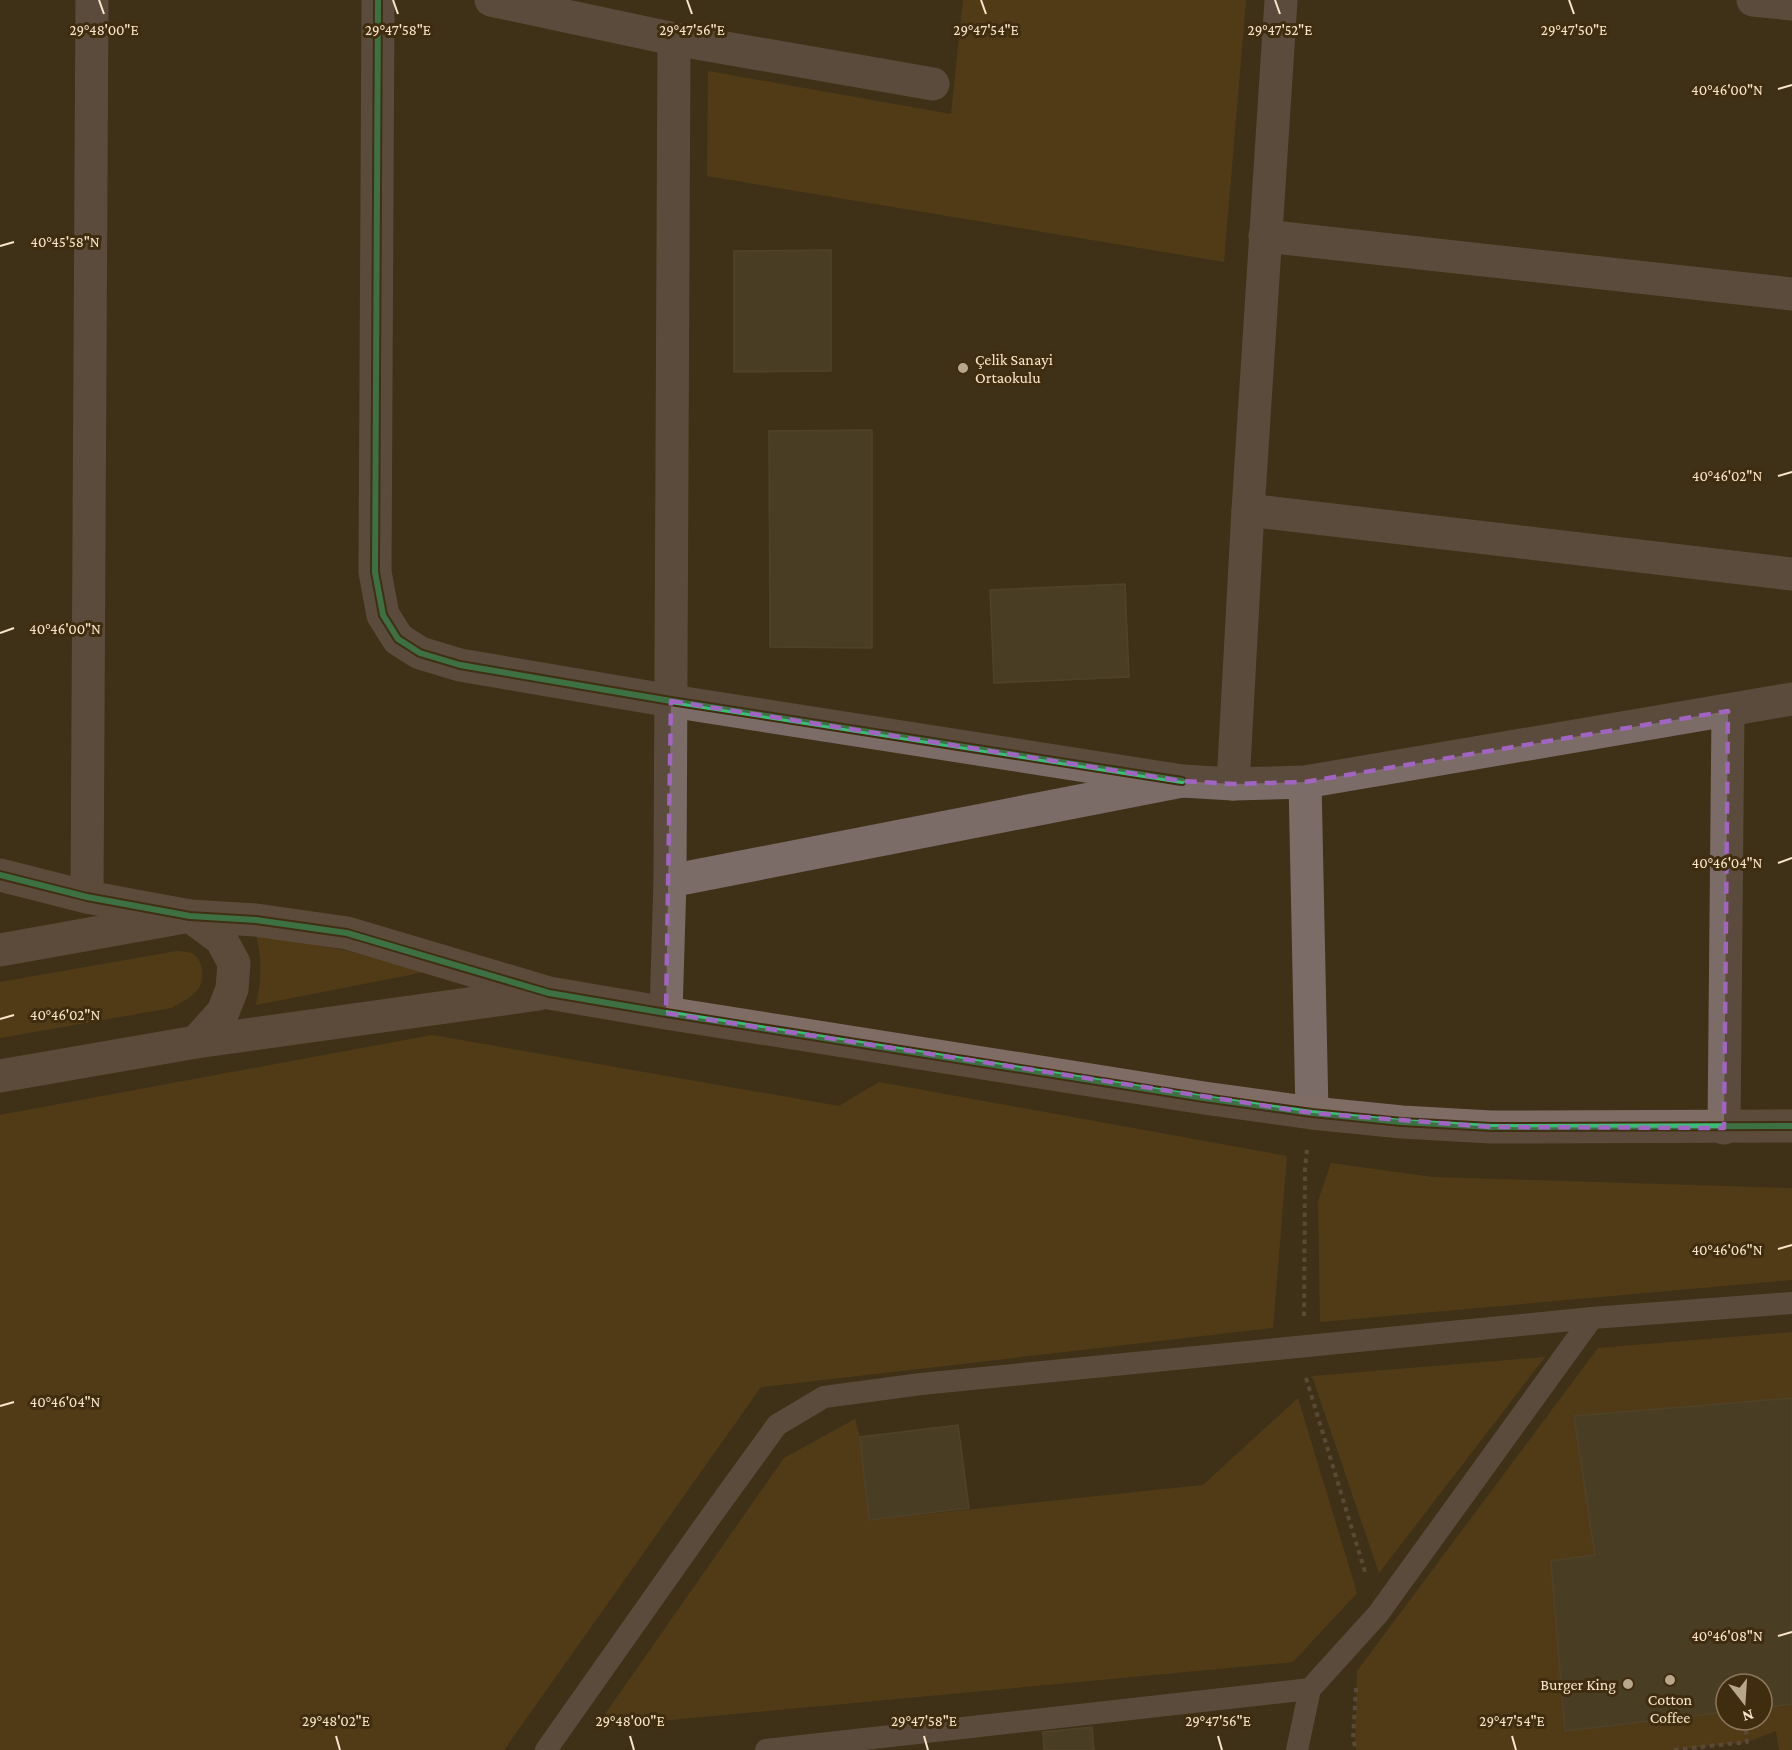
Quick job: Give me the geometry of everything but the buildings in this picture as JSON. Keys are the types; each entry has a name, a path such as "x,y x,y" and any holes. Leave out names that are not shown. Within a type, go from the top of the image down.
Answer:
{"street":[{"path":"87,897 92,0"},
{"path":"378,0 375,572 383,615 398,639 420,653 472,667 671,701 1182,781 1233,784 1305,783 1792,699"},
{"path":"491,0 674,39 933,84"},
{"path":"1233,784 1281,0"},
{"path":"1752,0 1792,4"},
{"path":"666,1013 670,881 674,39"},
{"path":"1266,236 1792,294"},
{"path":"1248,510 1792,574"},
{"path":"1724,1128 1728,711"},
{"path":"670,881 1182,781"},
{"path":"1305,783 1312,1113"},
{"path":"0,875 87,897 190,916 256,920 346,933 549,993 1192,1096 1312,1113 1402,1122 1491,1127 1792,1126"},
{"path":"0,950 190,916 221,939 234,963 232,989 223,1012 196,1042"},
{"path":"0,1076 196,1042 549,993"}],"lane":[{"path":"546,1750 777,1425 824,1397 921,1384 1592,1318 1792,1303"},
{"path":"1298,1750 1310,1689 1378,1614 1592,1318"},
{"path":"766,1750 1310,1689"}],"path":[{"path":"1312,1113 1305,1168 1304,1324 1297,1348 1378,1614"},
{"path":"1356,1683 1353,1739 1356,1750"},
{"path":"1674,1750 1747,1742 1746,1732"}],"highlighted area":[{"path":"671,701 1182,781 1233,784 1305,782 1728,711 1724,1128 1491,1127 1312,1113 666,1013"}],"shaded area":[{"path":"963,0 1246,0 1224,262 707,176 708,71 951,114"},
{"path":"256,934 344,950 425,972 256,1005 260,970"},
{"path":"177,951 191,953 198,959 202,969 202,979 199,988 193,994 171,1008 0,1038 0,982"},
{"path":"432,1035 839,1106 879,1082 1287,1156 1273,1328 761,1387 504,1750 0,1750 0,1115"},
{"path":"1331,1163 1432,1177 1792,1188 1792,1280 1320,1322 1318,1201"},
{"path":"1792,1332 1792,1750 1779,1750 1776,1731 1774,1732 1774,1672 1714,1672 1714,1732 1773,1732 1747,1742 1674,1750 1356,1750 1357,1671 1598,1348"},
{"path":"1545,1357 1379,1573 1312,1376"},
{"path":"1298,1398 1357,1593 1293,1662 596,1727 784,1458 855,1419 860,1437 869,1520 1203,1485"}],"cycle path":[{"path":"378,0 375,572 383,615 398,639 420,653 460,665 671,701 1182,781"},
{"path":"0,875 87,897 190,916 256,920 347,933 549,993 1204,1098 1312,1113 1402,1122 1491,1127 1792,1126"}],"place":[{"name":"Çelik Sanayi Ortaokulu","path":"963,368"},
{"name":"Cotton Coffee","path":"1670,1680"},
{"name":"Burger King","path":"1628,1684"}]}
